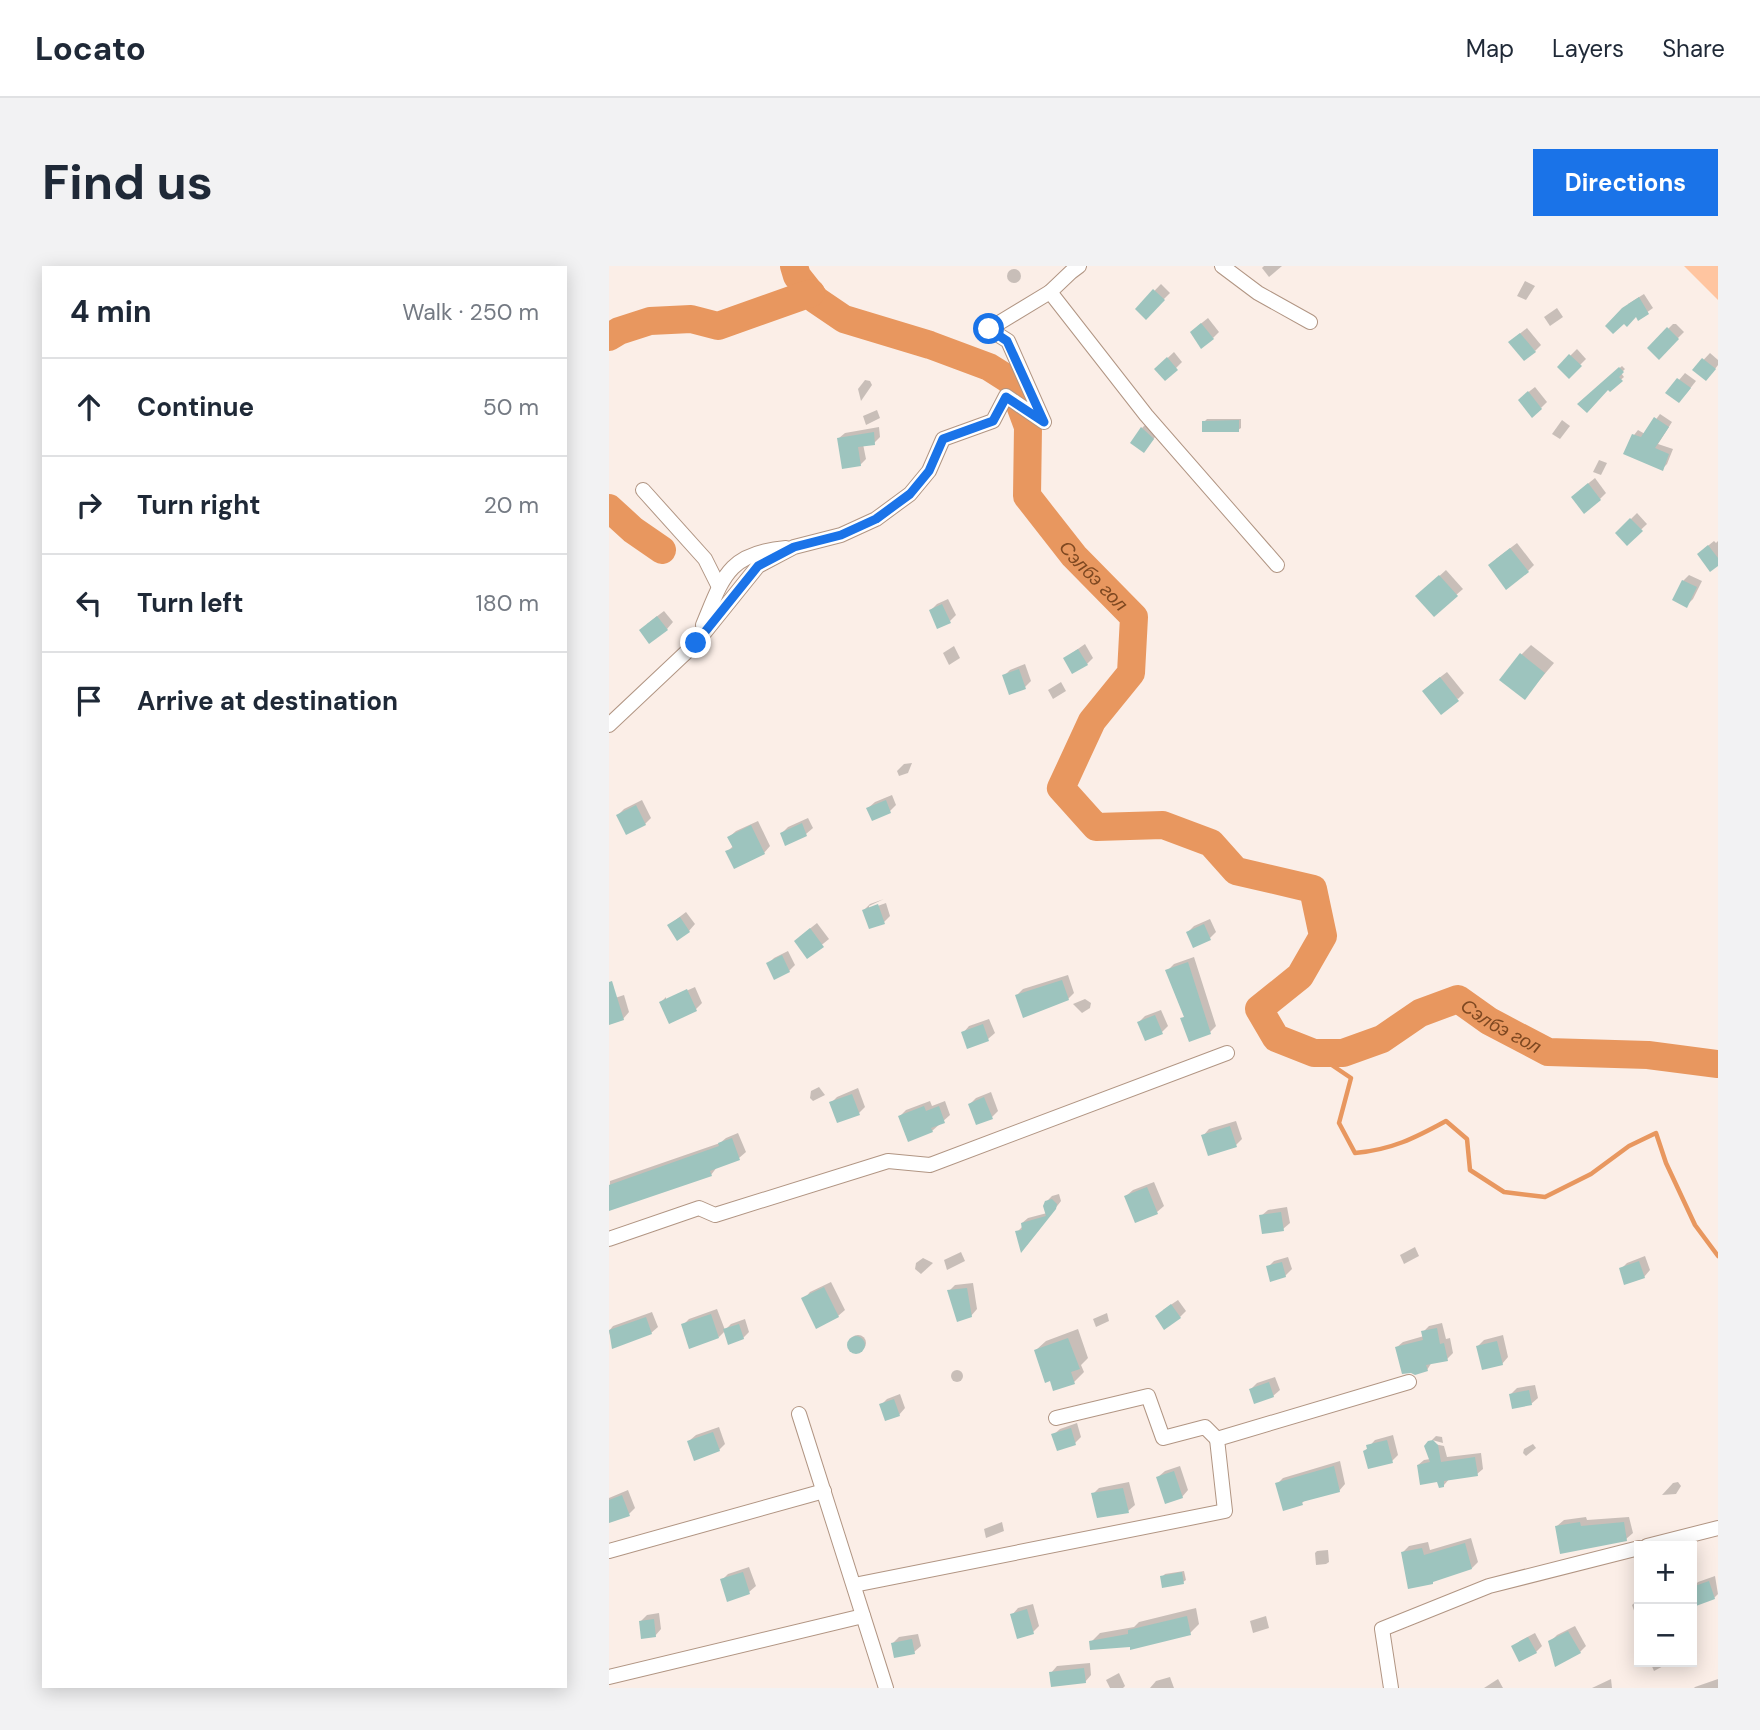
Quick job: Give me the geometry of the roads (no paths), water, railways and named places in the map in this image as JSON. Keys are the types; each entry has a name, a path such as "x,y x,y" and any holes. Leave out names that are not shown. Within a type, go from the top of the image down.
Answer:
{"street":[{"path":"696,643 719,585 726,574 745,559 765,550 794,547 841,535 876,519 910,494 929,471 943,439 993,421 1006,397 1044,422 1007,341 989,329 1050,292 1079,266"},
{"path":"1222,266 1258,293 1310,323"},
{"path":"1050,292 1146,415 1276,565"},
{"path":"643,490 694,546 711,568 719,585"},
{"path":"609,725 696,643 758,566 794,547"},
{"path":"609,1239 699,1208 715,1215 888,1161 930,1165 1227,1053"},
{"path":"1217,1439 1409,1382"},
{"path":"854,1585 1225,1511 1217,1439 1205,1427 1163,1438 1148,1396 1056,1418"},
{"path":"799,1414 886,1688"},
{"path":"609,1551 824,1492"},
{"path":"1667,1541 1718,1528"},
{"path":"1391,1688 1382,1629 1489,1586 1634,1549"},
{"path":"609,1677 863,1616"}],"waterway":[{"name":"Сэлбэ гол","path":"794,266 797,276 816,300 844,319 930,345 989,367 1011,381 1028,427 1027,496 1074,556 1134,617 1131,673 1092,721 1061,788 1096,827 1163,825 1211,843 1236,871 1313,889 1323,936 1300,976 1259,1009 1276,1038 1314,1053 1343,1053 1382,1039 1420,1013 1458,999 1489,1021 1548,1052 1648,1055 1718,1064"},
{"path":"609,337 650,321 691,319 718,326 811,293"},
{"path":"609,508 633,530 662,550"},
{"path":"1314,1053 1351,1078 1339,1123 1355,1153 1402,1142 1446,1121 1467,1139 1470,1170 1504,1192 1545,1197 1591,1174 1629,1146 1656,1133 1666,1163 1695,1225 1718,1256"}]}
